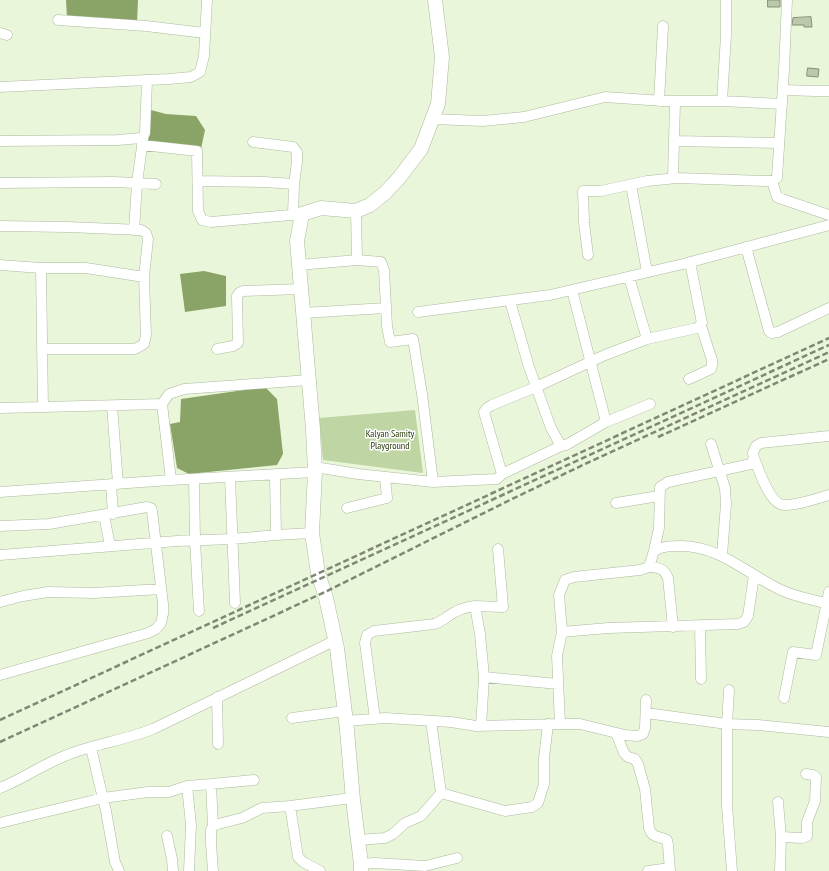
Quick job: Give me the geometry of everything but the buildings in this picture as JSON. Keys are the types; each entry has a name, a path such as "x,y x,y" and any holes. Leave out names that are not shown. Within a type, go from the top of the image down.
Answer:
{"street":[{"path":"0,87 191,77 200,72 204,56 207,0"},
{"path":"0,141 143,141 197,151 199,181 198,211 202,220 211,222 297,214 320,208 356,211 370,205 385,193 408,168 421,149 438,104 442,57 435,0"},
{"path":"722,101 726,35 726,0"},
{"path":"588,255 584,223 583,191 601,191 673,178 772,181 777,178 787,0"},
{"path":"58,20 146,26 205,33"},
{"path":"659,101 663,26"},
{"path":"134,230 137,183 145,133 147,80"},
{"path":"783,90 815,92 829,91"},
{"path":"432,118 484,122 524,117 605,97 675,102 722,101 782,104"},
{"path":"673,178 675,102"},
{"path":"674,141 779,143"},
{"path":"253,142 293,147 297,152 294,184 297,214 297,241 302,289 315,470 312,533 318,573 326,598 336,640 345,716 352,798 361,868 375,863 425,866 457,858"},
{"path":"199,181 294,184"},
{"path":"772,181 777,197 829,215"},
{"path":"0,183 114,182 156,184"},
{"path":"631,185 647,272"},
{"path":"356,211 357,260"},
{"path":"418,312 550,295 690,262 829,225"},
{"path":"0,226 141,230 146,233 148,239 144,278 146,335 144,344 135,349 42,348"},
{"path":"746,247 769,331 772,333 778,332 829,308"},
{"path":"299,265 357,260 381,262 384,270 390,342 413,340 422,394 433,482"},
{"path":"688,379 711,369 712,365 700,326 702,323 690,262"},
{"path":"0,265 41,268 86,268 144,278"},
{"path":"41,268 44,407"},
{"path":"629,277 648,339"},
{"path":"216,349 233,346 238,343 237,296 239,293 243,291 302,289"},
{"path":"572,290 606,422"},
{"path":"510,301 536,387 551,428 561,446"},
{"path":"303,313 386,308"},
{"path":"502,474 484,412 487,408 536,387 590,361 648,339 697,328 700,326"},
{"path":"171,480 162,404 169,394 184,389 308,380"},
{"path":"0,408 162,404"},
{"path":"0,492 275,474 315,470 433,482 491,480 497,479 502,474 566,445 606,422 650,404"},
{"path":"110,546 109,514 114,484 112,406"},
{"path":"829,436 761,443 756,446 754,453 754,458 766,486 774,499 780,504 788,505 829,495"},
{"path":"711,444 725,488 726,504 722,555"},
{"path":"649,567 654,551 659,523 660,488 668,482 750,464 754,458"},
{"path":"275,474 276,534"},
{"path":"230,476 235,603"},
{"path":"347,508 387,498 386,477"},
{"path":"194,479 195,541 199,611"},
{"path":"616,503 659,496"},
{"path":"0,526 49,524 147,507 151,508 163,614 161,623 156,629 148,633 0,675"},
{"path":"0,555 110,546 233,539 276,534 312,533"},
{"path":"654,551 664,546 689,546 705,549 722,555 782,591 828,604"},
{"path":"376,719 365,643 367,635 374,631 442,622 452,613 463,608 475,606 503,607 498,549"},
{"path":"560,724 557,656 562,632 559,595 565,580 574,577 640,570 649,567 661,568 668,578 673,627"},
{"path":"562,632 608,628 738,624 744,622 748,616 754,575"},
{"path":"0,602 36,593 48,592 94,592 161,589"},
{"path":"784,698 793,652 816,655 828,604 829,592"},
{"path":"475,606 480,634 484,677 481,726"},
{"path":"700,626 701,679"},
{"path":"0,788 51,761 69,754 122,740 147,731 336,640"},
{"path":"484,677 558,684"},
{"path":"729,690 727,724 727,806 732,871"},
{"path":"218,697 218,744"},
{"path":"292,718 345,716 431,721 481,726 580,724 616,733 637,736 643,734 645,728 646,700"},
{"path":"646,713 727,724 829,732"},
{"path":"358,840 385,838 393,834 405,823 422,816 441,793 431,721"},
{"path":"441,793 505,811 532,807 538,803 544,784 544,758 548,724"},
{"path":"616,733 624,753 628,757 634,759 638,764 648,803 649,828 654,837 662,837 666,840 668,845 670,870 648,871"},
{"path":"91,748 103,798 115,862 119,871"},
{"path":"781,837 802,838 806,836 807,822 816,794 816,777 806,774"},
{"path":"0,824 103,798 148,792 168,792 187,786 254,780"},
{"path":"211,784 213,826 211,830 211,844 213,871"},
{"path":"187,786 191,825 189,871"},
{"path":"213,826 242,818 262,808 352,798"},
{"path":"778,802 781,837 780,871"},
{"path":"290,806 298,857 303,862 320,871"},
{"path":"167,836 173,871"}],"green space":[{"name":"Kalyan Samity Playground","path":"415,410 423,473 323,460 319,418"}],"shaded area":[{"path":"66,0 138,0 137,23 67,18"},
{"path":"151,110 166,114 196,116 205,130 201,149 148,145"},
{"path":"204,271 226,276 226,306 185,312 180,274"},
{"path":"265,387 277,399 283,454 277,465 189,474 177,468 170,424 180,422 181,399"}],"railway":[{"path":"0,720 829,338"},
{"path":"213,628 829,345"},
{"path":"0,742 325,592 587,463 829,352"},
{"path":"658,437 829,359"}]}
